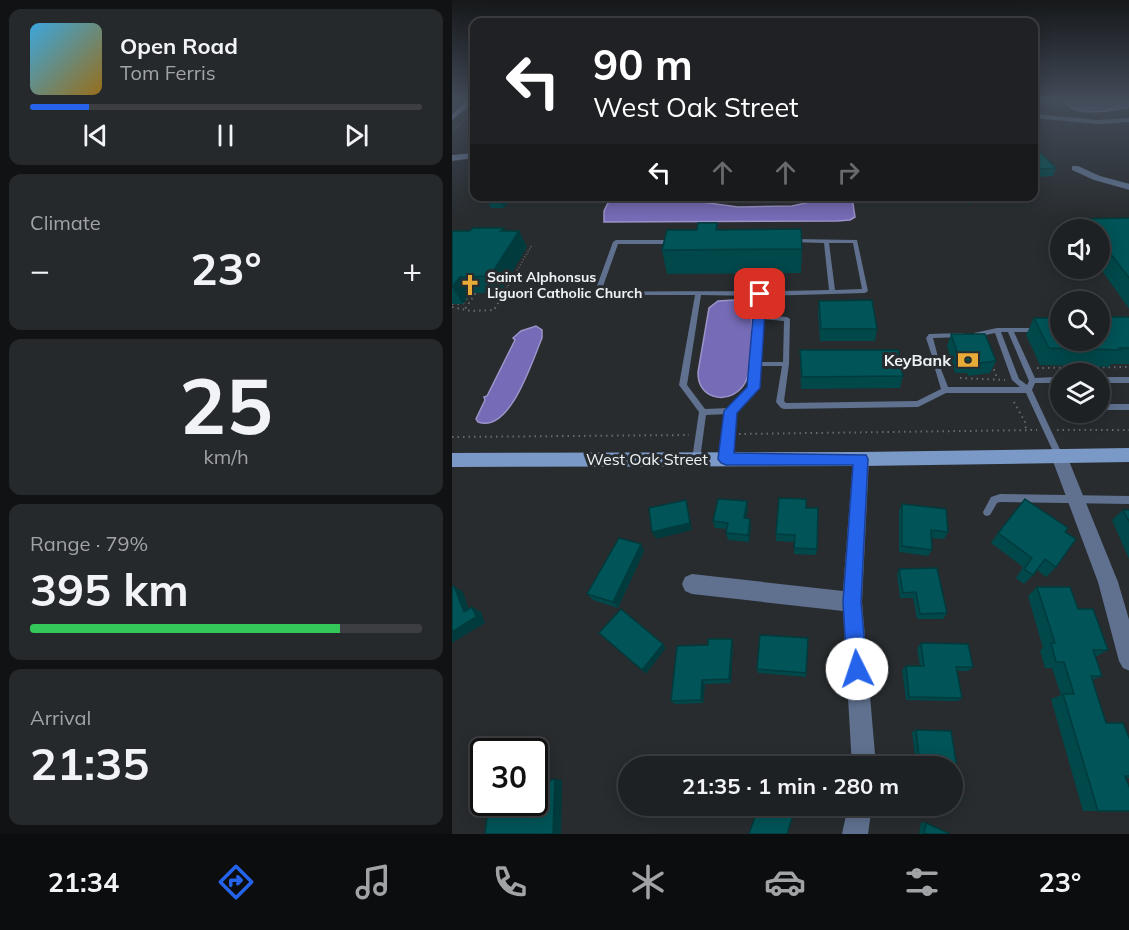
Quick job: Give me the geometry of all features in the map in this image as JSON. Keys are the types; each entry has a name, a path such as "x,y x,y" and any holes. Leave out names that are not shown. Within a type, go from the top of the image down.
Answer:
{"main road":[{"name":"West Oak Street","path":"452,460 861,459 1130,455"}],"street":[{"path":"452,156 470,156"},
{"path":"1075,168 1097,178 1130,187"},
{"path":"1059,456 1108,582 1130,662"},
{"path":"861,459 852,602 863,756"},
{"path":"692,584 852,602"},
{"path":"855,834 858,816"}],"lane":[{"path":"685,242 616,242 597,294 760,294 865,291 855,241 791,241"},
{"path":"826,241 832,292"},
{"path":"696,459 702,412 683,385 698,293"},
{"path":"726,459 731,411 754,388 760,294"},
{"path":"759,317 787,319 786,364 780,402 784,406 918,404 944,390 1028,390"},
{"path":"935,357 931,336 983,335 997,330 1050,330"},
{"path":"997,330 1016,380 1028,390 1059,456"},
{"path":"1010,330 1033,381"},
{"path":"755,363 786,364"},
{"path":"938,369 944,390"},
{"path":"1033,381 1050,380"},
{"path":"1110,380 1130,380"},
{"path":"1028,390 1033,381"},
{"path":"1110,407 1130,407"},
{"path":"702,412 731,411"},
{"path":"987,512 994,500 1000,498 1130,500"}],"path":[{"path":"453,306 465,309 494,310 532,245"},
{"path":"512,267 519,268"},
{"path":"505,278 512,278"},
{"path":"464,303 470,294 475,294 465,309"},
{"path":"453,306 469,303"},
{"path":"990,359 997,378"},
{"path":"1035,368 1130,367"},
{"path":"960,378 1004,379 1007,385"},
{"path":"1014,402 1025,422 1026,430"},
{"path":"728,434 1130,430"},
{"path":"452,437 700,435"}],"shaded area":[{"path":"609,201 694,201 738,207 792,206 815,201 853,201 855,217 850,220 837,221 604,222 604,211"},
{"path":"734,300 751,304 752,337 749,374 740,389 725,397 717,397 703,390 698,372 709,308 718,301"},
{"path":"536,326 542,330 542,338 526,378 510,407 490,423 478,422 476,419 485,400 484,397 487,396 515,340 513,338 521,331"}],"building":[{"path":"1038,150 1056,168 1041,169 1038,166"},
{"path":"1130,218 1130,279 1110,253 1110,219 1084,219"},
{"path":"698,223 717,223 716,230 801,229 802,249 662,250 667,230 697,230"},
{"path":"473,228 504,228 501,231 519,231 490,276 460,277 452,287 452,231 470,231"},
{"path":"872,300 877,329 821,329 819,301"},
{"path":"1110,317 1130,318 1130,348 1110,350"},
{"path":"1034,318 1050,318 1050,348 1049,348"},
{"path":"951,334 985,334 996,361 973,364 972,361 960,361"},
{"path":"800,350 898,350 903,376 802,377"},
{"path":"779,498 806,499 806,508 818,508 817,549 794,548 795,535 776,534"},
{"path":"718,499 747,501 744,518 750,519 748,535 726,533 728,523 713,521"},
{"path":"1025,499 1068,528 1065,532 1076,539 1056,567 1045,559 1033,575 1024,569 1032,558 998,533"},
{"path":"686,500 690,523 652,532 649,508"},
{"path":"902,504 946,509 948,532 931,530 932,550 902,546"},
{"path":"1123,510 1130,510 1130,523"},
{"path":"619,538 641,544 613,602 587,594"},
{"path":"937,568 947,613 920,614 916,592 903,593 899,569"},
{"path":"454,586 464,612 472,607 476,617 452,632 452,587"},
{"path":"1037,587 1070,587 1078,609 1093,609 1108,650 1093,650 1102,676 1091,676 1106,723 1123,723 1130,740 1130,776 1125,776 1130,789 1130,811 1098,811 1063,694 1074,694 1064,662 1056,662 1051,643 1055,643"},
{"path":"621,609 663,644 642,670 599,633"},
{"path":"760,635 808,638 806,673 757,669"},
{"path":"708,639 732,639 729,679 702,680 701,700 671,701 677,646 708,645"},
{"path":"921,643 968,644 973,667 956,667 962,698 909,697 906,666 924,666"},
{"path":"916,730 951,731 955,756 919,756"},
{"path":"555,779 553,834 485,834 487,818 494,816 548,816 548,781"},
{"path":"755,816 793,816 787,834 749,834"},
{"path":"926,823 950,834 924,834"}],"place":[{"name":"Saint Alphonsus Liguori Catholic Church","path":"470,285"},
{"name":"KeyBank","path":"968,360"}],"route":[{"path":"760,294 754,388 731,411 726,459 861,459 852,602 857,669"}]}
